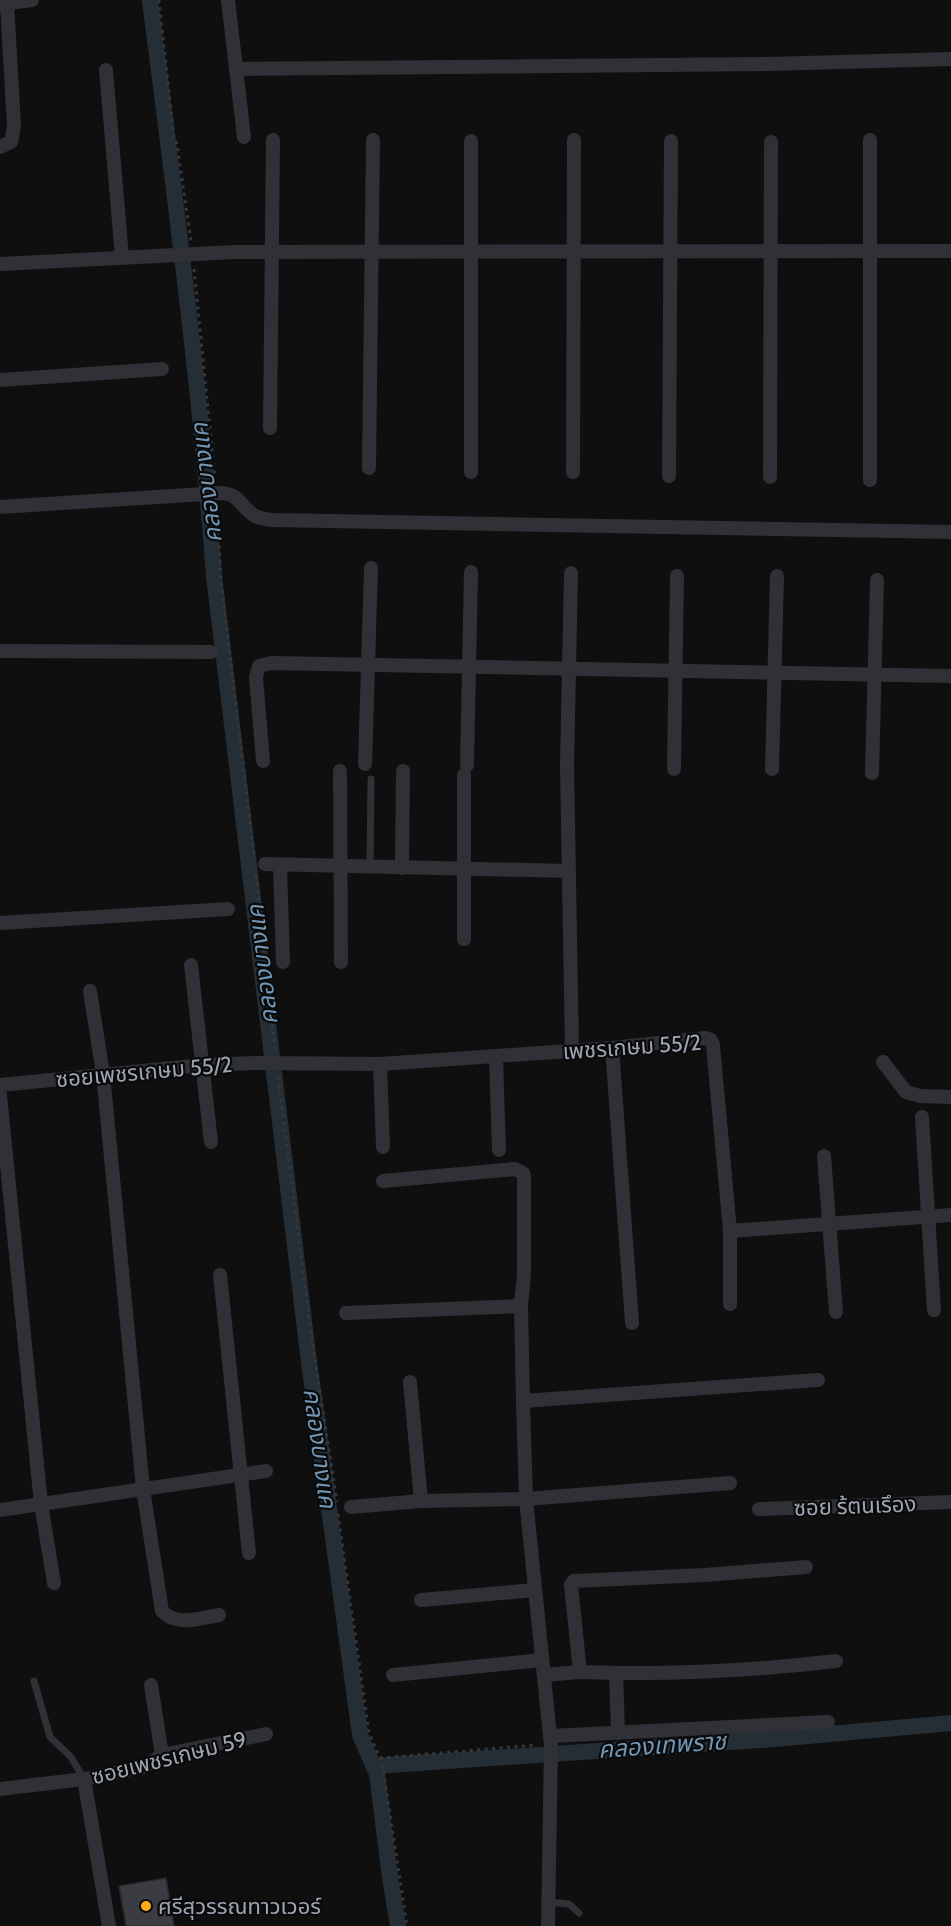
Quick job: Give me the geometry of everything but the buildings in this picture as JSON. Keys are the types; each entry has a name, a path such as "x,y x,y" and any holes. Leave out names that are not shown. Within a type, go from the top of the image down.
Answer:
{"street":[{"path":"0,147 11,142 14,126 6,86 3,3 32,0"},
{"path":"228,0 244,136"},
{"path":"236,69 767,64 951,59"},
{"path":"106,70 122,257"},
{"path":"270,428 273,140"},
{"path":"369,468 373,140"},
{"path":"573,472 574,140"},
{"path":"870,140 870,480"},
{"path":"471,141 471,472"},
{"path":"669,476 671,141"},
{"path":"770,477 771,142"},
{"path":"0,264 189,253 951,251"},
{"path":"0,380 162,369"},
{"path":"0,507 213,493 230,494 241,501 251,514 272,520 951,532"},
{"path":"365,764 371,568"},
{"path":"464,939 463,869 471,572"},
{"path":"571,573 567,766 572,1050"},
{"path":"674,769 677,576"},
{"path":"772,769 777,576"},
{"path":"872,773 877,580"},
{"path":"0,651 211,652"},
{"path":"263,761 256,676 259,666 271,663 951,676"},
{"path":"340,771 341,962"},
{"path":"402,868 403,771"},
{"path":"265,864 569,871"},
{"path":"280,865 283,962"},
{"path":"0,923 228,909"},
{"path":"191,965 212,1142"},
{"path":"90,991 103,1074 143,1490 162,1611 168,1617 182,1621 219,1615"},
{"name":"เพชรเกษม 55/2","path":"288,1063 380,1064 612,1048 705,1038 711,1040 730,1231 730,1304"},
{"path":"612,1048 632,1323"},
{"path":"496,1056 499,1150"},
{"path":"883,1062 906,1092 920,1096 951,1097"},
{"name":"ซอยเพชรเกษม 55/2","path":"0,1085 203,1065 288,1063"},
{"path":"380,1064 383,1146"},
{"path":"0,1095 41,1504 54,1583"},
{"path":"922,1117 934,1310"},
{"path":"824,1156 836,1312"},
{"path":"383,1180 515,1169 523,1173 524,1177 524,1274 521,1306 526,1500 552,1767 548,1926"},
{"path":"730,1231 951,1215"},
{"path":"220,1275 249,1553"},
{"path":"346,1312 521,1306"},
{"path":"523,1401 818,1380"},
{"path":"410,1382 421,1501"},
{"path":"0,1510 266,1471"},
{"path":"351,1508 421,1501 526,1500 730,1483"},
{"name":"ซอย ร้ตนเรึอง","path":"759,1509 951,1502"},
{"path":"580,1672 571,1585 574,1581 705,1575 806,1567"},
{"path":"421,1600 535,1590"},
{"path":"393,1675 542,1660"},
{"path":"544,1675 580,1672 763,1669 836,1661"},
{"path":"616,1673 618,1733"},
{"path":"151,1685 162,1755"},
{"path":"550,1742 618,1733 828,1722"},
{"name":"ซอยเพชรเกษม 59","path":"0,1789 84,1779 144,1767 162,1755 266,1734"},
{"path":"84,1779 109,1926"}],"lane":[{"path":"370,867 371,779"},
{"path":"33,1681 50,1737 71,1757 84,1779"},
{"path":"549,1902 569,1904 579,1913"}],"path":[{"path":"380,1758 550,1742"}],"waterway":[{"name":"คลองบางแค","path":"150,0 194,360 214,576 309,1362 360,1735 377,1774 398,1926"},
{"name":"คลองเทพราช","path":"374,1766 775,1739 951,1723"}],"place":[{"name":"ศรีสุวรรณทาวเวอร์","path":"146,1906"}]}
